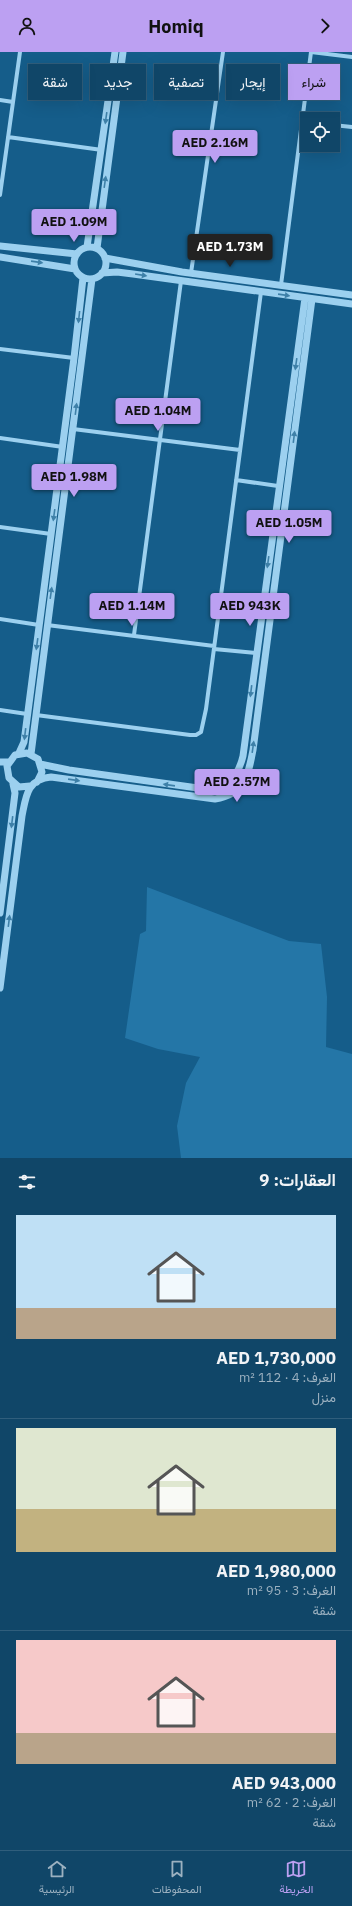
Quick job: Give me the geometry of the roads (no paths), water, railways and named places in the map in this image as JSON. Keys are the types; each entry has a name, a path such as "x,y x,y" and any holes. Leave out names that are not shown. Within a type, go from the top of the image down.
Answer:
{"street":[{"path":"0,195 2,171 20,52"},
{"path":"111,52 113,63"},
{"path":"87,247 115,52"},
{"path":"97,248 123,52"},
{"path":"191,273 223,52"},
{"path":"306,112 311,52 352,57"},
{"path":"0,100 13,102"},
{"path":"340,126 352,127"},
{"path":"8,137 102,150"},
{"path":"281,285 300,152"},
{"path":"0,246 76,254 87,247 97,248 105,258 106,266 102,273"},
{"path":"76,254 74,261 75,269 83,278 92,279 102,273 117,272 352,304"},
{"path":"0,257 75,269"},
{"path":"105,258 191,273 352,295"},
{"path":"31,754 31,714 39,625 63,446 83,278"},
{"path":"0,762 9,762 19,753 24,744 31,714 47,625 92,279"},
{"path":"134,635 181,281"},
{"path":"0,710 190,735 196,735 201,732 204,724 261,292"},
{"path":"13,784 22,787 51,777 215,799 225,798 234,794 246,779 253,750 308,298"},
{"path":"40,764 48,767 84,773 205,790 223,787 233,778 241,766 278,486 303,341"},
{"path":"0,349 74,358"},
{"path":"73,429 240,450"},
{"path":"0,438 63,446"},
{"path":"236,480 278,486"},
{"path":"0,527 51,534"},
{"path":"0,619 39,625"},
{"path":"47,625 134,635 256,654"},
{"path":"0,988 26,792 41,776 38,759 31,754 19,753"},
{"path":"0,913 16,793 8,775 9,762"},
{"path":"0,771 8,775"}]}
